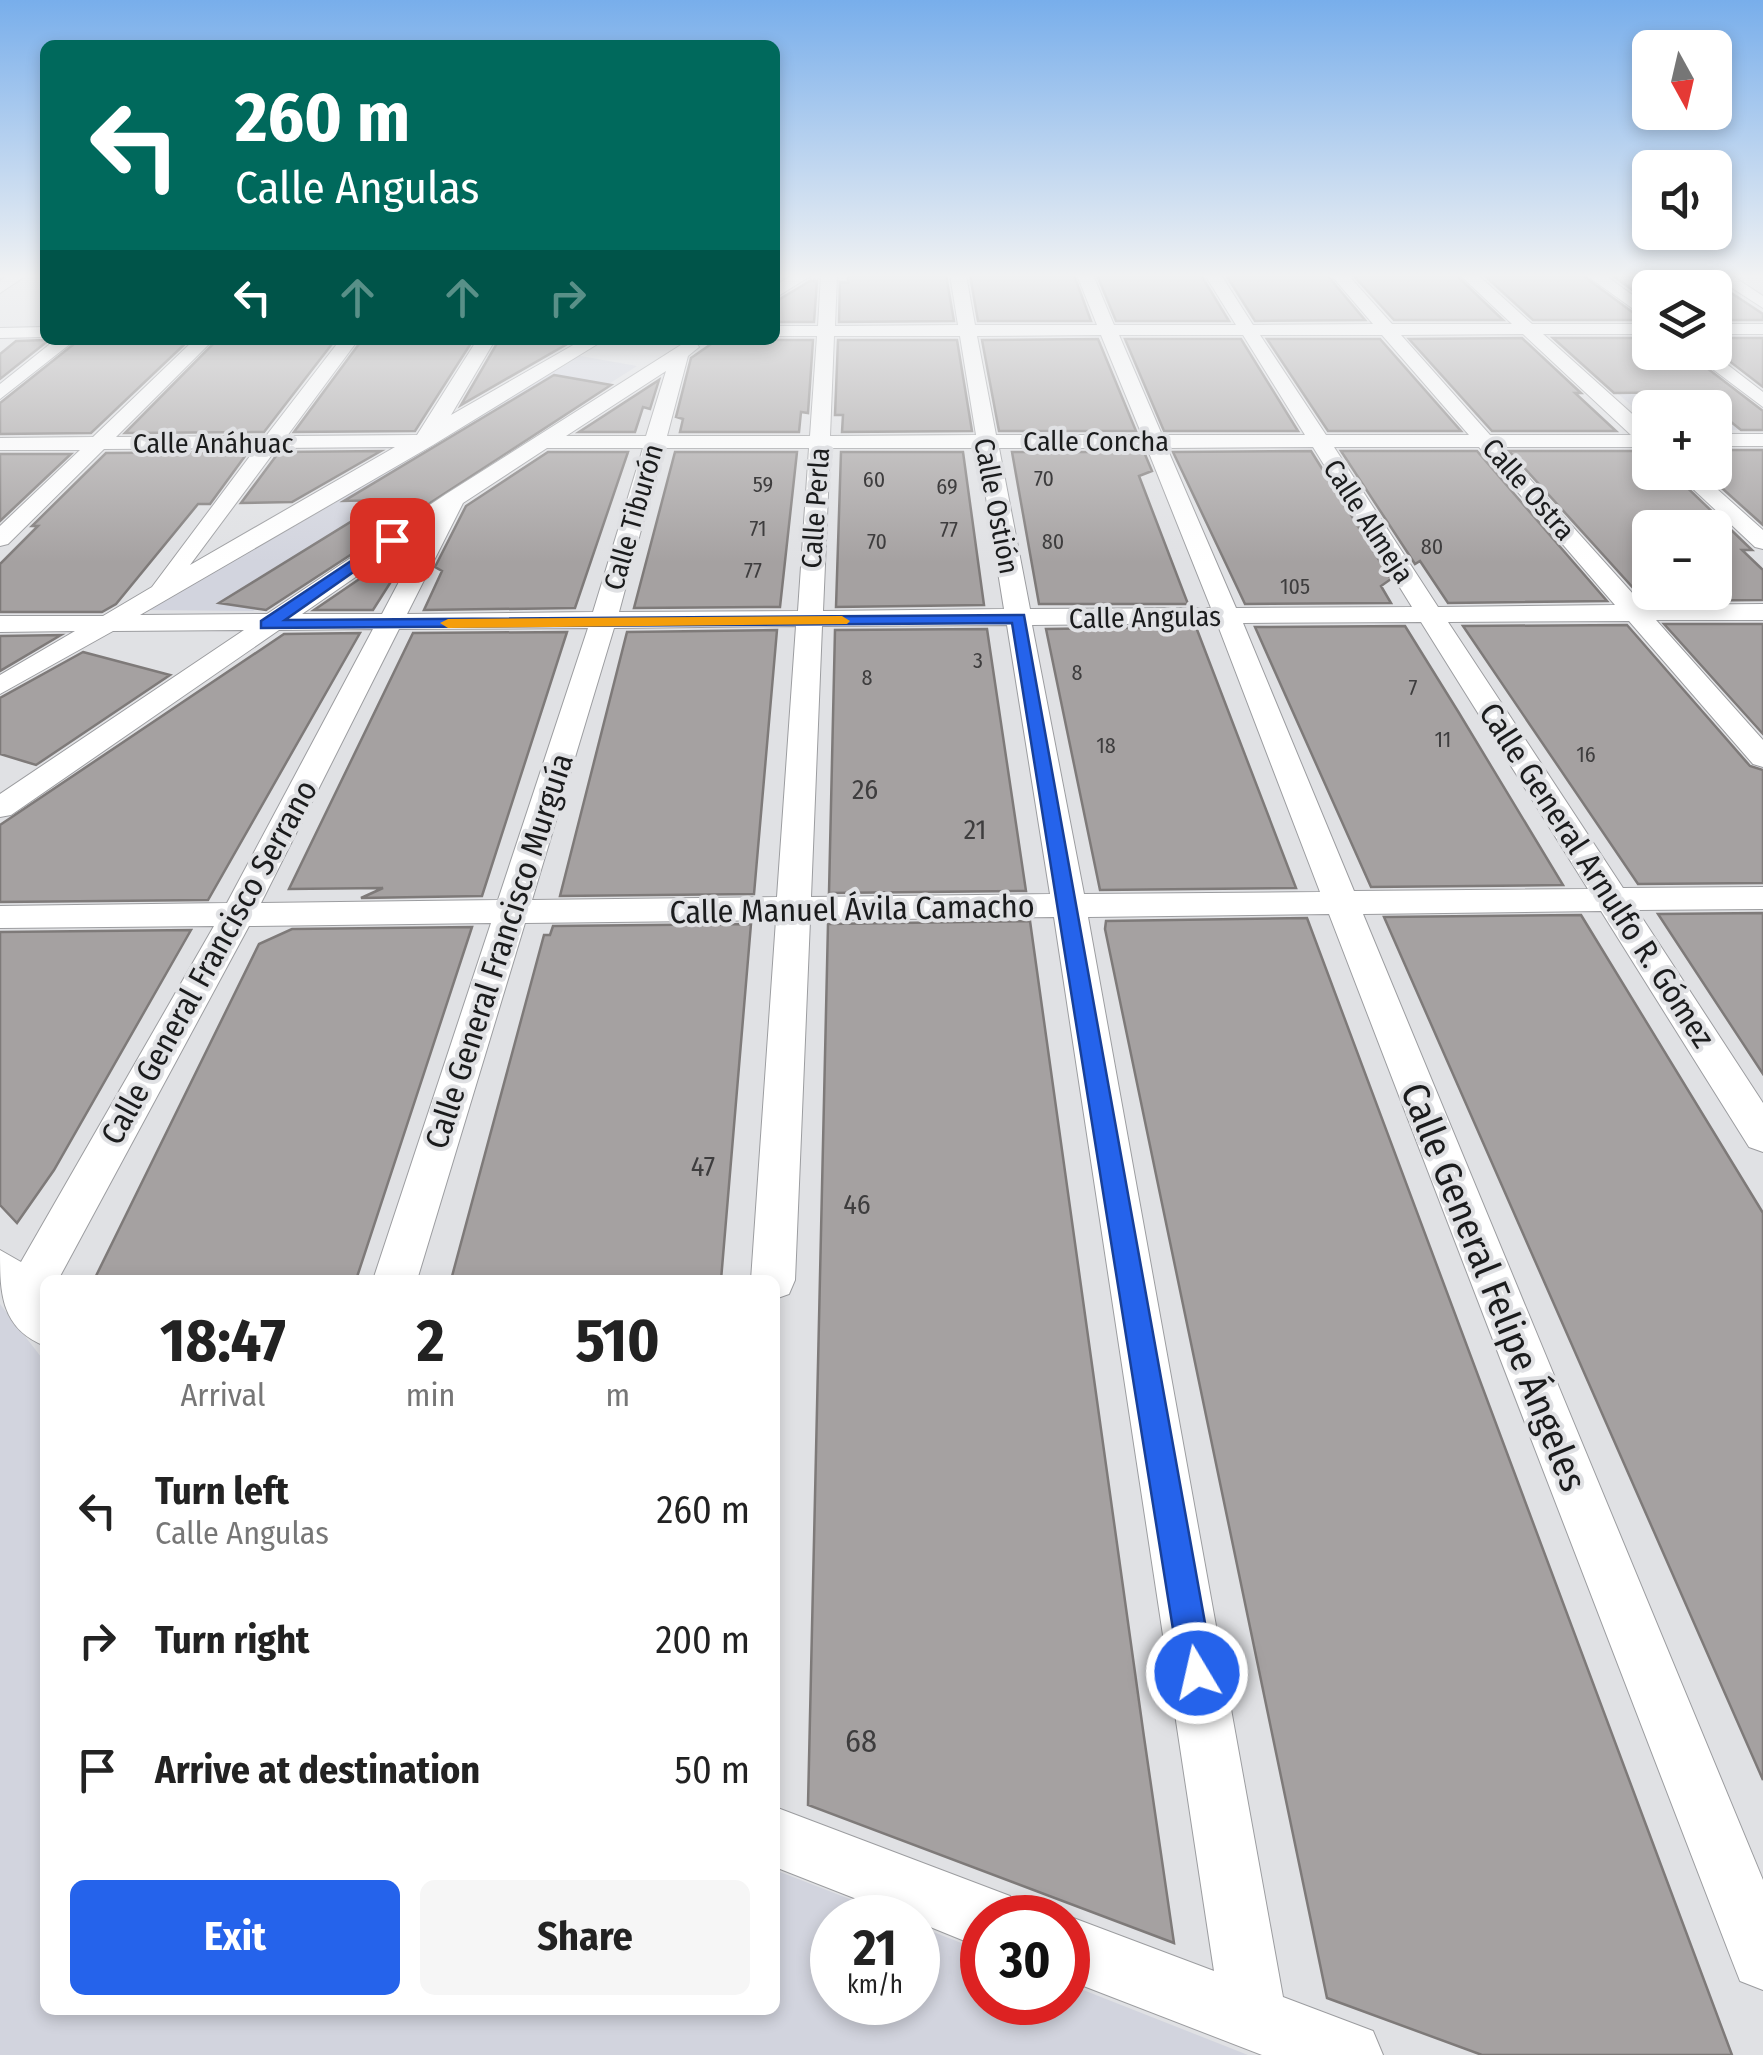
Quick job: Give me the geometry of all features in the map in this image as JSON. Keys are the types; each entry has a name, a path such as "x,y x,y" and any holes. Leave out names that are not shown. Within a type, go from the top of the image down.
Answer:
{"street":[{"path":"0,393 28,371"},
{"path":"0,538 172,371"},
{"path":"153,599 324,371"},
{"path":"426,441 468,371"},
{"path":"0,686 543,371"},
{"path":"0,808 454,498 653,371"},
{"name":"Calle Tiburón","path":"603,622 675,371"},
{"name":"Calle Perla","path":"773,1275 824,371"},
{"name":"Calle Ostión","path":"973,371 1069,906 1254,2018"},
{"name":"Calle General Felipe Ángeles","path":"1125,371 1227,616 1763,1958"},
{"name":"Calle Almeja","path":"1274,371 1430,615"},
{"name":"Calle Ostra","path":"1423,371 1763,758"},
{"path":"1572,371 1632,425"},
{"path":"1724,371 1763,401"},
{"path":"1732,440 1763,440"},
{"name":"Calle Anáhuac","path":"0,444 426,441"},
{"name":"Calle Concha","path":"542,442 1632,441"},
{"path":"1705,490 1763,542"},
{"name":"Calle General Francisco Serrano","path":"23,1298 237,916 454,498"},
{"name":"Calle Angulas","path":"0,624 1763,612"},
{"name":"Calle General Arnulfo R. Gómez","path":"1430,615 1616,900 1763,1136"},
{"name":"Calle General Francisco Murguía","path":"397,1275 603,622"},
{"name":"Calle Manuel Ávila Camacho","path":"0,917 1763,898"},
{"path":"780,1838 960,1907"},
{"path":"1090,1956 1349,2055"}],"shaded area":[{"path":"548,371 629,371 253,611 142,610"},
{"path":"1592,371 1701,371 1726,390 1632,390 1632,406"},
{"path":"1732,394 1763,418 1763,430 1732,430"},
{"path":"0,1304 40,1356 40,2015 780,2015 780,1872 839,1895 810,1895 810,2025 940,2025 940,1935 960,1942 960,2025 1090,2025 1090,1993 1248,2055 0,2055"}],"building":[{"path":"40,371 156,371 91,433 0,434 0,403"},
{"path":"186,371 311,371 264,432 125,433"},
{"path":"339,371 453,371 415,431 294,432"},
{"path":"481,371 520,371 461,405"},
{"path":"688,371 811,371 808,413 801,412 799,432 680,432 683,419 676,417"},
{"path":"837,371 962,371 972,431 842,432 843,415 835,415"},
{"path":"988,371 1111,371 1136,431 999,431"},
{"path":"1139,371 1261,371 1298,431 1164,431"},
{"path":"1288,371 1408,371 1461,431 1328,431"},
{"path":"1438,371 1557,371 1616,431 1492,431"},
{"path":"1589,371 1711,371 1763,411 1763,430 1741,430 1732,423 1732,390 1614,393"},
{"path":"1742,371 1763,371 1763,387"},
{"path":"554,375 611,385 266,610 219,603 386,500 344,501"},
{"path":"659,380 650,409 643,407 635,432 579,432"},
{"path":"1732,450 1763,450 1763,525 1724,490 1732,490"},
{"path":"381,451 292,502 241,503 279,452"},
{"path":"1311,451 1391,579 1381,586 1391,603 1245,604 1173,452"},
{"path":"1341,451 1477,451 1607,601 1448,603 1420,561 1415,564"},
{"path":"1509,451 1632,451 1632,490 1690,490 1710,510 1632,510 1632,587"},
{"path":"248,452 210,504 198,504 116,604 102,612 0,612 0,564 38,526 32,526 106,453"},
{"path":"548,452 628,452 575,608 424,610 442,571 435,567 466,506"},
{"path":"675,452 797,452 780,607 634,608"},
{"path":"841,452 963,452 984,605 836,607"},
{"path":"1012,452 1144,452 1152,471 1139,476 1188,604 1039,604"},
{"path":"0,454 71,454 0,521"},
{"path":"1732,531 1752,550 1742,550 1763,570 1763,600 1732,600"},
{"path":"418,539 373,610 314,610"},
{"path":"1664,624 1763,624 1763,734"},
{"path":"1627,625 1750,766 1763,770 1763,883 1638,884 1463,626"},
{"path":"1405,626 1563,885 1371,887 1255,627"},
{"path":"1196,627 1296,888 1100,890 1046,629"},
{"path":"987,629 1026,891 829,893 835,630"},
{"path":"777,630 754,894 560,896 627,632"},
{"path":"567,632 482,896 361,898 383,888 289,889 413,633"},
{"path":"360,633 208,900 0,902 0,825 284,634"},
{"path":"61,635 0,671 0,636"},
{"path":"83,652 170,675 36,765 0,754 0,698"},
{"path":"1763,913 1763,1074 1658,914"},
{"path":"1581,915 1763,1213 1763,1780 1384,917"},
{"path":"1307,918 1732,2055 1482,2055 1327,1998 1105,929 1106,921"},
{"path":"1030,921 1174,1943 1090,1911 1090,1895 1047,1895 808,1805 828,924"},
{"path":"751,924 721,1275 452,1275 544,935 550,935 553,926"},
{"path":"472,927 358,1275 96,1275 259,944 292,929"},
{"path":"191,930 54,1170 17,1223 0,1205 0,932"}],"slow traffic":[{"path":"448,623 842,621"}],"route":[{"path":"392,540 267,625 1019,618 1197,1673"}]}
